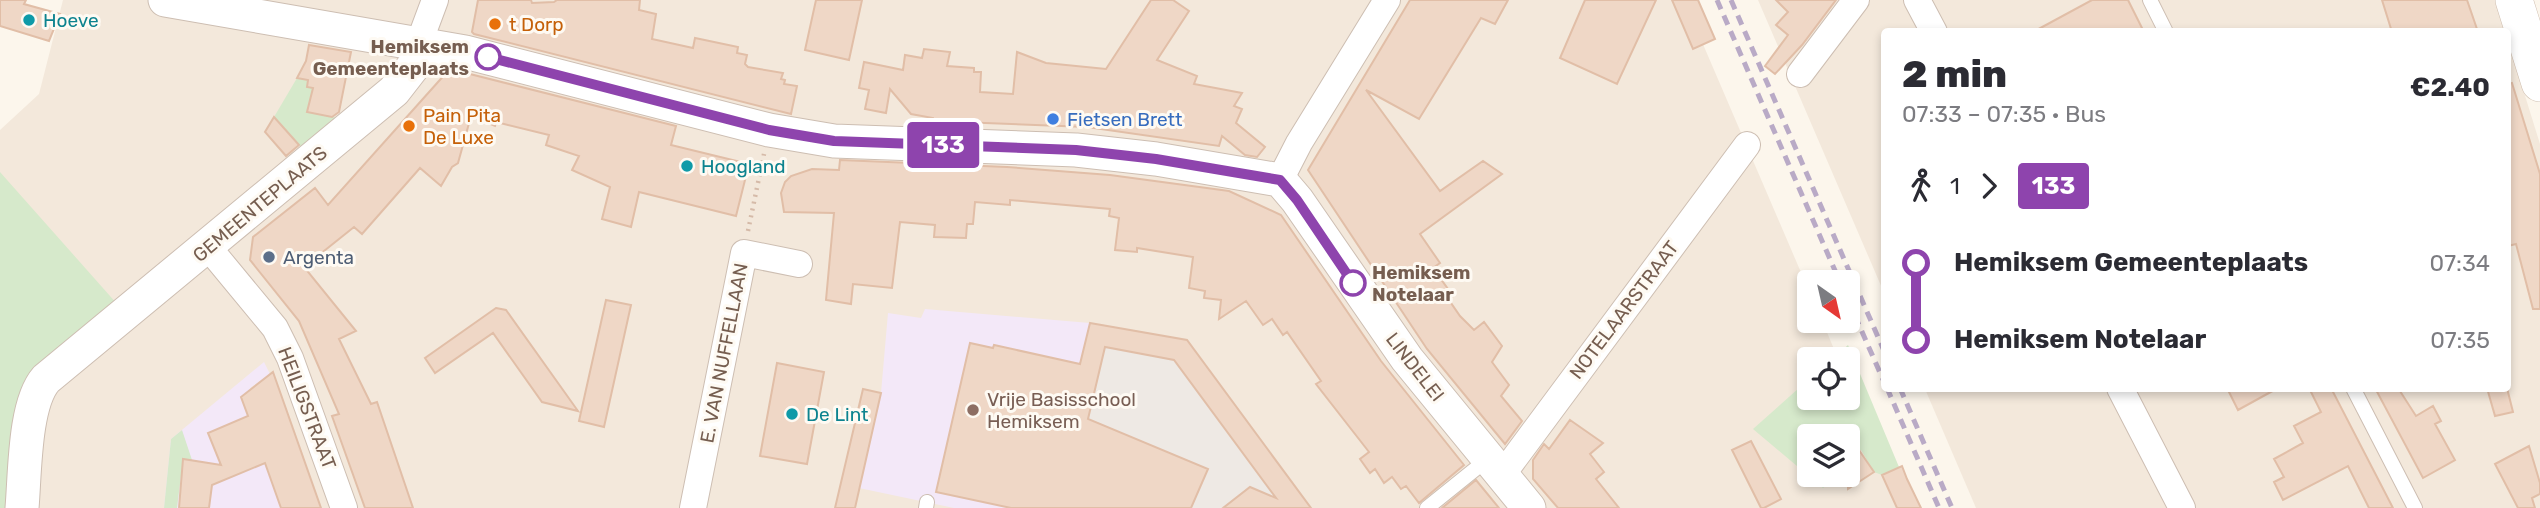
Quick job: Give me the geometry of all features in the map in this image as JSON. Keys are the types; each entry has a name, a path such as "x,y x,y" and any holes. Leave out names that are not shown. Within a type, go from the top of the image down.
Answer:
{"main road":[{"path":"2514,0 2540,83"}],"street":[{"path":"165,0 484,56 769,130 834,141 1076,150 1156,159 1280,180 1299,143 1387,0"},
{"name":"GEMEENTEPLAATS","path":"22,508 32,407 38,388 394,91 415,64 419,43 435,0"},
{"path":"1800,74 1856,0"},
{"path":"1917,0 1932,28"},
{"name":"NOTELAARSTRAAT","path":"1496,466 1746,145"},
{"name":"LINDELEI","path":"1280,180 1297,200 1406,359 1529,508"},
{"name":"HEILIGSTRAAT","path":"208,247 275,328 290,358 344,508"},
{"name":"E. VAN NUFFELLAAN","path":"693,508 744,253 799,264"},
{"path":"2122,392 2182,508"}],"lane":[{"path":"2150,0 2164,28"},
{"path":"2355,392 2415,508"},
{"path":"1427,508 1496,466"}],"path":[{"path":"744,253 769,130"}],"shaded area":[{"path":"63,0 1684,0 1800,270 1797,270 1797,333 1827,333 1833,347 1797,347 1797,410 1860,409 1903,508 22,508 0,172 0,130 39,94"},
{"path":"1758,0 2495,0 2504,28 1881,28 1881,286"},
{"path":"2511,51 2540,144 2540,508 1976,508 1926,392 2511,392"},
{"name":"Vrije Basisschool Hemiksem","path":"925,309 1090,323 1064,431 1040,508 954,508 859,488 881,393 888,313 921,318"},
{"path":"1090,323 1187,340 1311,508 1040,508 1064,431"},
{"path":"264,362 270,374 250,388 293,508 164,508 171,439"}],"green space":[{"path":"297,78 308,80 307,87 313,88 308,112 338,118 301,147 274,117"},
{"path":"0,172 126,314 46,379 22,508 0,508"},
{"path":"1860,374 1899,467 1882,475 1874,472 1860,450 1860,424 1797,424 1797,466 1753,429 1797,390 1797,410 1860,410"},
{"path":"182,430 192,460 183,460 177,508 164,508 171,439"}],"building":[{"name":"Hoeve","path":"0,0 26,0 24,4 60,14 49,41 0,26"},
{"path":"478,0 531,0 532,3 557,0 640,0 639,10 656,14 652,39 693,48 695,38 738,47 737,53 747,55 745,64 748,67 783,73 781,79 785,80 784,84 797,86 791,114 474,34 472,32"},
{"path":"816,0 862,0 849,60 805,50"},
{"path":"1151,0 1173,0 1189,11 1157,60 1197,76 1194,84 1242,93 1234,106 1242,109 1236,123 1265,147 1257,157 1245,155 1222,136 1219,146 1087,127 933,121 933,118 911,114 890,89 886,113 865,109 869,90 859,88 864,62 903,70 905,55 922,58 924,49 950,52 947,66 974,68 974,72 981,72 980,92 1013,94 1017,52 1046,63 1106,69"},
{"path":"1410,0 1508,0 1495,24 1481,18 1419,119 1366,90 1440,191 1483,161 1502,174 1420,234 1440,263 1433,268 1453,296 1449,300 1460,316 1474,330 1484,322 1502,346 1492,362 1509,385 1501,396 1522,421 1505,444 1427,349 1308,170"},
{"path":"1585,0 1656,0 1617,84 1560,58"},
{"path":"1672,0 1698,0 1715,39 1693,49"},
{"path":"1776,0 1836,0 1802,45 1775,74 1765,66 1788,35 1776,25 1788,12"},
{"path":"2092,0 2128,0 2142,28 2040,28"},
{"path":"2382,0 2467,0 2477,28 2391,28"},
{"path":"309,45 351,52 339,112 332,117 307,112 313,88 307,87 308,80 297,78 306,61"},
{"path":"454,70 676,126 671,145 749,164 736,216 639,192 631,227 602,219 610,187 572,170 579,156 546,145 549,135 496,122 495,126 471,116 458,163 452,167 441,186 420,168 362,234 354,227 304,267 356,331 339,339 371,404 377,402 413,508 365,508 332,416 339,414 299,321 250,260 253,237 315,188 328,205 447,72"},
{"path":"2511,83 2540,174 2540,309 2533,309 2516,244 2511,245"},
{"path":"274,117 299,145 286,156 265,132"},
{"path":"840,160 1007,167 1110,175 1229,191 1281,215 1381,361 1464,465 1419,503 1406,486 1401,489 1392,477 1384,483 1375,469 1370,473 1360,459 1369,452 1316,384 1321,381 1287,332 1283,335 1272,319 1263,325 1246,301 1219,319 1221,300 1204,298 1205,291 1189,288 1193,257 1137,248 1137,252 1115,250 1119,218 1109,216 1110,209 1010,200 1010,205 975,202 973,224 967,224 966,238 934,237 935,225 900,222 892,288 853,284 851,304 826,300 834,213 784,212 781,193 785,182 791,176 812,169 839,170"},
{"path":"606,300 631,305 604,427 579,421"},
{"path":"496,308 506,310 578,411 542,402 493,333 435,373 425,358"},
{"path":"1090,323 1187,340 1311,508 1223,508 1250,487 1276,498 1174,360 1105,347 1088,419 1208,469 1191,508 1011,508 936,492 970,343 993,348 994,345 1080,364"},
{"name":"De Lint","path":"777,363 824,372 807,464 760,456"},
{"path":"273,372 321,508 281,508 265,463 212,485 209,508 179,508 183,459 221,465 208,433 248,416 241,397"},
{"path":"863,389 881,393 855,508 835,508"},
{"path":"2229,392 2271,392 2238,410"},
{"path":"2311,392 2333,392 2393,508 2369,508 2348,466 2283,500 2274,482 2284,477 2274,459 2303,443 2294,426 2321,412"},
{"path":"2377,392 2401,392 2416,416 2433,406 2441,421 2435,424 2455,460 2423,478"},
{"path":"2488,392 2508,392 2513,412 2495,416"},
{"path":"1570,420 1603,443 1590,454 1604,472 1596,479 1619,508 1558,508 1533,479 1533,460 1544,444 1549,449"},
{"path":"1751,441 1781,499 1764,508 1761,508 1732,450"},
{"path":"2529,446 2540,483 2540,494 2532,498 2535,508 2518,508 2495,464"},
{"path":"1860,452 1874,472 1860,481"},
{"path":"1902,466 1921,508 1897,508 1882,475"},
{"path":"1476,480 1499,508 1442,508"}],"railway":[{"path":"1717,0 1835,270"},
{"path":"1731,0 1881,344"},
{"path":"1860,327 1881,375"},
{"path":"1889,392 1939,508"},
{"path":"1902,392 1952,508"}],"bus line":[{"name":"133","path":"488,57 769,130 834,141 1076,150 1156,159 1280,180 1297,200 1353,283"}],"place":[{"name":"Hoeve","path":"29,20"},
{"name":"t Dorp","path":"495,24"},
{"name":"Hemiksem Gemeenteplaats","path":"488,57"},
{"name":"Fietsen Brett","path":"1053,119"},
{"name":"Pain Pita De Luxe","path":"409,126"},
{"name":"Hoogland","path":"687,166"},
{"name":"Argenta","path":"269,257"},
{"name":"Hemiksem Notelaar","path":"1353,283"},
{"name":"Vrije Basisschool Hemiksem","path":"973,410"},
{"name":"De Lint","path":"792,414"}]}
